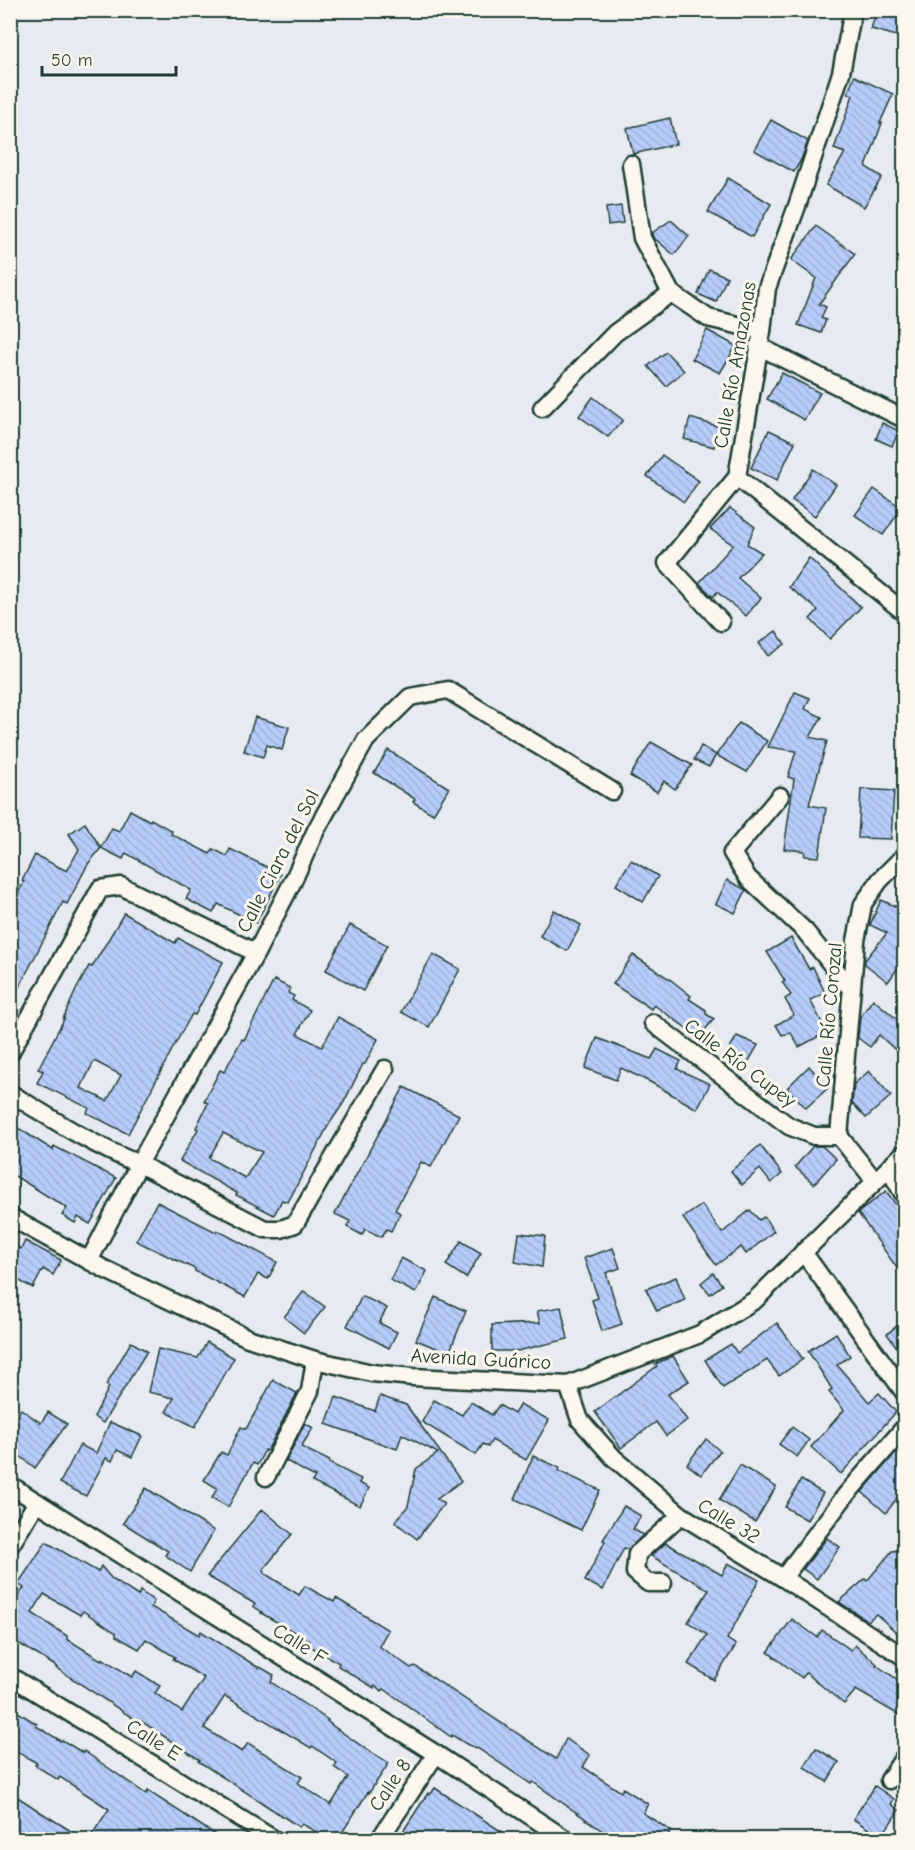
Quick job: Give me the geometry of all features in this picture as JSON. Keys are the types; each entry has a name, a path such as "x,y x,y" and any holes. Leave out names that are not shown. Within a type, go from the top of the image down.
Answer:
{"street":[{"name":"Calle Río Amazonas","path":"722,622 668,563 737,477 767,288 841,73 853,10"},
{"path":"631,164 642,238 671,293 708,318 760,339 904,419"},
{"path":"542,408 615,333 671,293"},
{"path":"737,477 904,612"},
{"name":"Calle Ciara del Sol","path":"89,1261 139,1164 293,881 315,830 366,740 410,697 448,690 612,791"},
{"path":"780,796 732,853 748,878 805,931 851,988"},
{"name":"Calle Río Corozal","path":"840,1136 851,988 863,904 880,880 904,856"},
{"path":"10,1053 100,889 121,886 255,953"},
{"name":"Calle Río Cupey","path":"653,1023 789,1126 814,1136 840,1136"},
{"path":"10,1094 121,1157 265,1229 281,1229 295,1224 385,1069"},
{"path":"840,1136 875,1181"},
{"name":"Avenida Guárico","path":"10,1217 89,1261 248,1338 315,1360 372,1373 568,1385 700,1334 755,1300 904,1152"},
{"path":"889,1169 904,1195"},
{"path":"803,1252 904,1392"},
{"path":"266,1477 310,1391 315,1360"},
{"name":"Calle 32","path":"568,1385 580,1420 614,1458 681,1515 904,1657"},
{"path":"783,1578 845,1496 904,1428"},
{"name":"Calle F","path":"10,1485 436,1754 566,1839"},
{"path":"10,1546 37,1502"},
{"path":"663,1583 648,1583 635,1572 637,1554 681,1515"},
{"name":"Calle E","path":"10,1676 275,1839"},
{"name":"Calle 8","path":"379,1839 436,1754"},
{"path":"890,1780 904,1757"}],"building":[{"path":"877,10 904,10 904,38 871,29"},
{"path":"854,76 893,94 880,123 882,123 866,167 882,177 864,207 826,185 845,153 834,149 853,95 848,93"},
{"path":"670,118 676,144 633,154 627,128"},
{"path":"771,120 808,141 794,172 754,150"},
{"path":"728,178 771,204 752,237 708,212"},
{"path":"621,206 623,223 608,225 606,208"},
{"path":"671,220 689,236 674,255 653,237 652,233"},
{"path":"816,226 855,254 819,304 826,307 821,318 826,320 821,333 798,325 816,278 791,260"},
{"path":"709,269 727,277 716,302 698,294"},
{"path":"707,330 736,346 720,373 692,359"},
{"path":"666,352 684,371 666,386 648,366"},
{"path":"782,373 820,393 804,420 767,399"},
{"path":"593,397 623,420 608,437 579,416"},
{"path":"690,418 720,427 714,447 684,439"},
{"path":"882,423 899,431 892,446 876,439"},
{"path":"769,430 795,442 777,480 751,468"},
{"path":"662,455 699,481 684,502 647,476"},
{"path":"813,469 836,485 815,516 792,500"},
{"path":"874,489 902,508 883,535 855,515"},
{"path":"730,508 755,527 747,544 762,553 738,578 761,598 746,616 717,592 713,597 699,583 733,545 710,529"},
{"path":"809,558 861,607 830,639 810,619 818,610 789,587"},
{"path":"776,631 785,644 768,656 759,643"},
{"path":"795,692 810,698 805,709 822,717 810,737 827,741 809,805 826,808 819,857 805,856 804,851 784,849 794,779 788,777 796,751 768,747"},
{"path":"255,717 289,727 282,750 267,745 263,757 244,751"},
{"path":"739,723 767,741 747,772 716,755"},
{"path":"651,742 692,765 675,789 664,781 657,792 630,776"},
{"path":"701,746 716,755 709,767 694,760"},
{"path":"388,750 449,788 433,814 413,802 415,799 374,773"},
{"path":"861,789 894,791 891,839 858,838"},
{"path":"130,810 150,821 151,819 172,831 171,834 210,854 213,849 227,856 230,849 281,874 256,923 218,904 213,913 186,899 191,890 126,853 123,859 101,848 112,828 119,831"},
{"path":"85,823 101,848 88,864 67,904 63,902 10,1005 10,908 35,855 67,871 79,849 69,834"},
{"path":"631,860 658,876 643,902 616,885"},
{"path":"727,880 746,890 735,913 716,904"},
{"path":"881,900 904,910 904,959 888,982 865,964 865,960 887,933 870,925"},
{"path":"554,910 581,925 567,951 540,936"},
{"path":"124,913 175,943 178,938 223,962 195,1015 192,1014 173,1048 128,1134 87,1113 89,1108 37,1083 43,1071 38,1069 76,990 89,966 92,967","holes":["94,1061 121,1075 107,1101 81,1088"]},
{"path":"350,925 387,945 363,991 326,970"},
{"path":"791,938 809,969 813,967 825,993 810,1000 827,1032 799,1047 791,1033 782,1035 776,1025 794,1015 785,999 791,995 782,982 785,981 767,952"},
{"path":"433,954 460,969 429,1027 401,1012"},
{"path":"633,955 671,980 691,996 689,999 706,1010 706,1014 714,1019 699,1037 654,1005 651,1009 613,984"},
{"path":"274,980 290,988 288,993 294,996 292,1000 310,1010 297,1034 322,1047 338,1017 378,1039 288,1202 282,1200 274,1215 180,1161 198,1129 196,1128 208,1103 204,1101 220,1070 224,1072 242,1039 244,1040","holes":["223,1133 262,1152 245,1178 209,1158"]},
{"path":"873,999 904,1025 904,1058 879,1035 870,1047 858,1038 860,1017"},
{"path":"737,1036 758,1045 743,1071 723,1059"},
{"path":"597,1038 651,1059 657,1049 681,1061 677,1069 710,1084 697,1109 621,1068 616,1080 585,1068"},
{"path":"809,1066 828,1088 806,1108 787,1088"},
{"path":"869,1071 891,1096 866,1118 852,1103 854,1084"},
{"path":"404,1087 459,1115 431,1167 421,1162 395,1210 400,1213 391,1231 387,1229 381,1237 365,1229 362,1235 347,1227 350,1221 335,1214"},
{"path":"10,1123 53,1150 54,1146 116,1178 90,1224 78,1217 75,1223 62,1215 67,1208 10,1173"},
{"path":"760,1145 782,1174 771,1183 760,1169 742,1185 731,1171"},
{"path":"813,1146 822,1146 836,1159 814,1184 795,1167"},
{"path":"886,1191 904,1216 904,1278 858,1213"},
{"path":"157,1202 277,1262 268,1279 258,1274 245,1297 195,1269 136,1241"},
{"path":"702,1205 722,1233 750,1210 759,1220 764,1217 774,1231 746,1254 741,1247 716,1265 683,1218"},
{"path":"519,1233 545,1236 542,1267 515,1262"},
{"path":"25,1241 61,1260 53,1275 43,1269 33,1288 10,1276 10,1244 21,1249"},
{"path":"461,1241 481,1253 466,1278 446,1265"},
{"path":"613,1248 620,1268 606,1273 622,1324 602,1331 592,1300 598,1298 584,1258"},
{"path":"401,1258 427,1271 416,1293 390,1280"},
{"path":"713,1273 722,1285 710,1294 701,1283"},
{"path":"676,1277 685,1300 657,1311 646,1289"},
{"path":"304,1291 325,1307 304,1333 284,1317"},
{"path":"362,1296 387,1308 379,1323 397,1332 389,1348 347,1326"},
{"path":"435,1297 466,1311 449,1353 416,1340"},
{"path":"561,1307 568,1339 517,1351 492,1351 492,1325 540,1323 537,1311"},
{"path":"904,1320 904,1357 887,1334"},
{"path":"777,1323 803,1359 779,1376 767,1360 723,1388 705,1360 731,1344 737,1353"},
{"path":"836,1333 850,1356 837,1365 869,1402 879,1393 896,1412 841,1474 811,1447 844,1410 829,1392 832,1389 808,1351"},
{"path":"131,1342 147,1351 103,1423 94,1417 109,1387 106,1385"},
{"path":"207,1342 234,1358 195,1427 166,1412 174,1398 148,1392 158,1349 198,1358"},
{"path":"673,1356 689,1381 668,1394 687,1420 666,1436 656,1422 621,1448 595,1412 657,1366 655,1364"},
{"path":"273,1380 297,1393 267,1451 265,1450 257,1465 253,1463 228,1507 212,1498 217,1488 204,1480 221,1452 227,1455 241,1427 246,1429"},
{"path":"380,1396 406,1405 461,1481 437,1499 444,1504 417,1539 395,1522 408,1506 416,1469 438,1453 402,1434 397,1449 326,1424 336,1397 375,1411"},
{"path":"434,1400 462,1415 471,1402 492,1415 499,1405 514,1414 520,1404 549,1420 526,1460 492,1440 488,1447 483,1444 476,1455 422,1422"},
{"path":"21,1409 41,1423 48,1412 67,1424 35,1468 10,1448 10,1412 17,1416"},
{"path":"110,1422 142,1436 132,1457 117,1450 112,1461 106,1458 86,1496 60,1483 80,1445 96,1453"},
{"path":"305,1423 313,1428 301,1447 361,1479 359,1483 369,1488 360,1506 312,1482 315,1477 286,1461"},
{"path":"792,1427 809,1440 797,1457 779,1444"},
{"path":"706,1439 720,1451 701,1475 687,1464"},
{"path":"904,1443 904,1489 886,1513 862,1492"},
{"path":"533,1456 600,1490 581,1530 515,1499"},
{"path":"740,1465 776,1487 755,1522 719,1500"},
{"path":"801,1480 823,1493 807,1520 785,1507"},
{"path":"146,1488 214,1531 190,1572 165,1555 168,1551 123,1523"},
{"path":"624,1506 641,1516 633,1529 643,1535 628,1550 624,1548 603,1590 585,1581 605,1541 603,1540"},
{"path":"262,1509 292,1534 263,1570 264,1573 299,1595 305,1586 334,1602 336,1598 388,1630 379,1646 411,1668 415,1666 556,1759 566,1739 590,1755 583,1767 621,1792 623,1788 648,1804 643,1813 671,1831 665,1839 614,1839 533,1782 531,1784 477,1748 452,1735 451,1737 384,1689 382,1691 375,1686 374,1688 338,1666 339,1663 308,1645 310,1641 261,1613 253,1606 255,1604 207,1576"},
{"path":"827,1538 840,1547 817,1579 803,1569"},
{"path":"46,1542 98,1572 101,1566 112,1579 138,1596 140,1591 154,1601 151,1607 199,1635 201,1631 274,1675 271,1682 389,1763 338,1839 329,1839 302,1824 299,1827 138,1719 137,1721 10,1638 10,1608 24,1588 18,1584","holes":["44,1594 80,1615 83,1611 116,1633 116,1636 139,1649 146,1639 204,1678 182,1712 155,1693 160,1686 136,1671 132,1677 102,1658 101,1660 32,1613","225,1696 337,1763 334,1767 348,1777 331,1805 298,1783 302,1777 248,1743 242,1752 204,1728"]},
{"path":"666,1543 722,1575 728,1563 759,1580 727,1639 736,1645 714,1680 688,1664 707,1635 688,1622 709,1590 651,1556"},
{"path":"904,1549 904,1639 876,1614 868,1621 839,1602 865,1579 867,1581 892,1551"},
{"path":"792,1619 817,1637 822,1630 851,1650 855,1645 876,1665 904,1684 904,1718 856,1690 844,1704 806,1673 802,1678 768,1652"},
{"path":"10,1707 37,1724 36,1726 83,1753 84,1751 146,1794 148,1791 222,1839 89,1839 109,1809 60,1777 58,1780 35,1765 37,1763 10,1748"},
{"path":"816,1748 839,1762 827,1782 804,1767"},
{"path":"875,1786 894,1799 891,1804 899,1810 881,1837 853,1819"},
{"path":"435,1788 513,1839 463,1839 452,1833 447,1839 398,1839 428,1793 430,1795"},
{"path":"10,1792 84,1839 33,1839 24,1834 23,1836 10,1827"}]}
